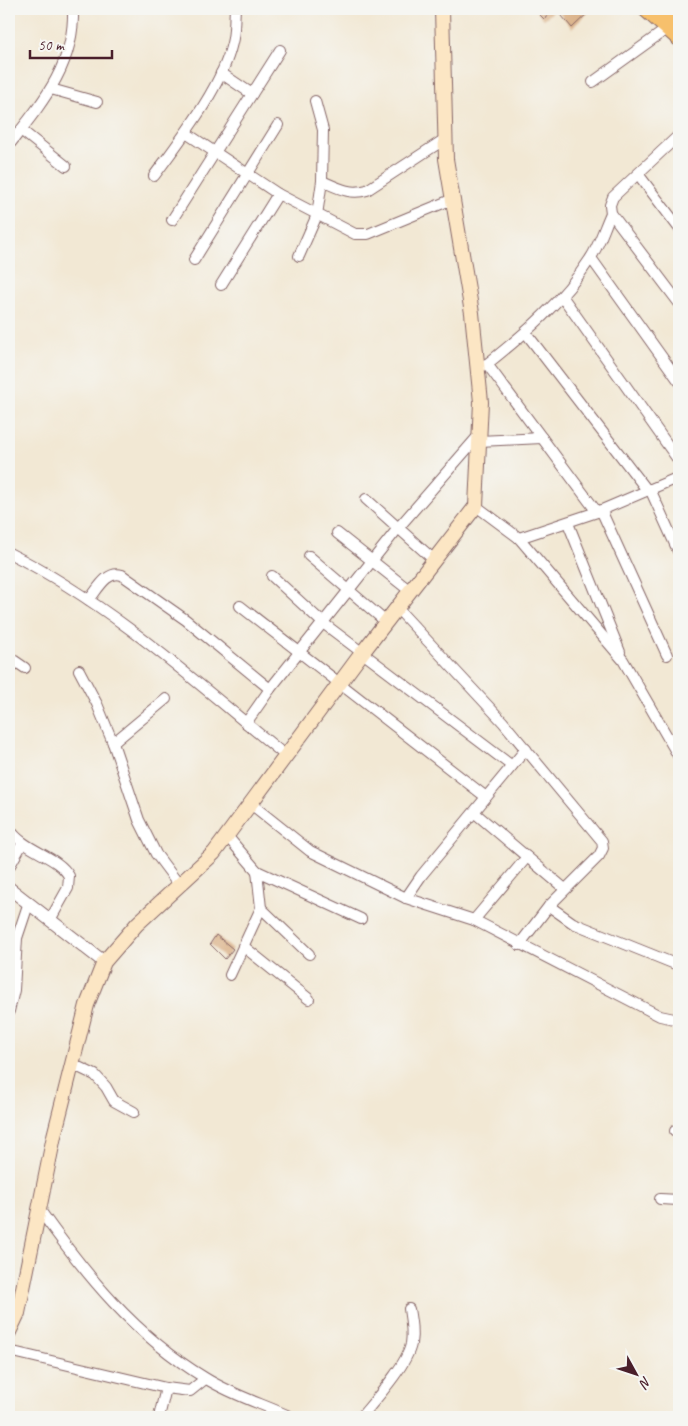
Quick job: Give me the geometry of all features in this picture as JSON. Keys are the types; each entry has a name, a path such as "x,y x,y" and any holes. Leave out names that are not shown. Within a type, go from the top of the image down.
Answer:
{"main road":[{"path":"9,1332 18,1313 54,1136 87,1005 104,962 137,924 180,886 214,853 228,836 362,653 476,506 482,402 482,366 446,159 442,9"},
{"path":"646,9 675,29"},
{"path":"664,9 675,29"}],"street":[{"path":"9,145 51,89 70,50 74,31 73,9"},
{"path":"154,176 186,133 221,73 234,33 235,9"},
{"path":"593,82 675,29"},
{"path":"172,220 280,50"},
{"path":"221,73 252,94"},
{"path":"51,89 97,102"},
{"path":"298,256 317,215 322,181 323,130 315,101"},
{"path":"194,260 278,125"},
{"path":"21,130 66,166"},
{"path":"186,133 278,194 355,234 368,234 453,199"},
{"path":"667,655 599,511 482,366 526,333 562,296 591,258 611,213 610,204 612,197 679,136"},
{"path":"322,181 345,192 358,193 367,190 446,139"},
{"path":"638,174 679,228"},
{"path":"221,285 278,194"},
{"path":"611,213 679,303"},
{"path":"591,258 679,381"},
{"path":"562,296 679,461"},
{"path":"526,333 648,490 679,553"},
{"path":"246,723 270,689 399,526 479,437 542,438"},
{"path":"519,538 568,523 679,477"},
{"path":"366,499 399,526 434,560"},
{"path":"476,506 519,538 623,660"},
{"path":"568,523 623,660 679,757"},
{"path":"337,534 410,591"},
{"path":"9,553 89,600 153,648 286,756"},
{"path":"309,556 386,622"},
{"path":"89,600 110,575 116,573 122,575 186,620 270,689"},
{"path":"272,576 323,623 512,766"},
{"path":"240,606 486,797"},
{"path":"397,608 526,749 602,841 603,848 599,856 549,906 519,945"},
{"path":"9,657 25,668"},
{"path":"79,670 97,704 113,743 139,820 156,854 180,886"},
{"path":"113,743 166,699"},
{"path":"406,898 421,876 526,749"},
{"path":"252,804 310,851 406,898 474,920 519,945 660,1016 679,1020"},
{"path":"475,813 565,889"},
{"path":"9,828 22,844 60,866 69,876 68,888 50,920"},
{"path":"228,836 257,871 361,919"},
{"path":"9,866 22,844"},
{"path":"474,920 527,857"},
{"path":"230,975 261,908 257,871"},
{"path":"9,888 28,905 104,962"},
{"path":"9,1011 14,990 17,938 28,905"},
{"path":"549,906 573,923 675,964"},
{"path":"261,908 309,954"},
{"path":"243,946 309,1000"},
{"path":"72,1064 95,1075 106,1087 114,1101 134,1112"},
{"path":"660,1199 679,1200"},
{"path":"39,1209 82,1269 135,1326 173,1357 205,1379 239,1396 291,1417"},
{"path":"361,1417 394,1375 411,1346 412,1333 409,1309"},
{"path":"9,1352 166,1388 190,1391 205,1379"},
{"path":"159,1417 166,1388"}],"building":[{"path":"534,9 556,9 544,19"},
{"path":"556,9 592,9 572,28"},
{"path":"216,935 233,949 225,959 210,944"}]}
